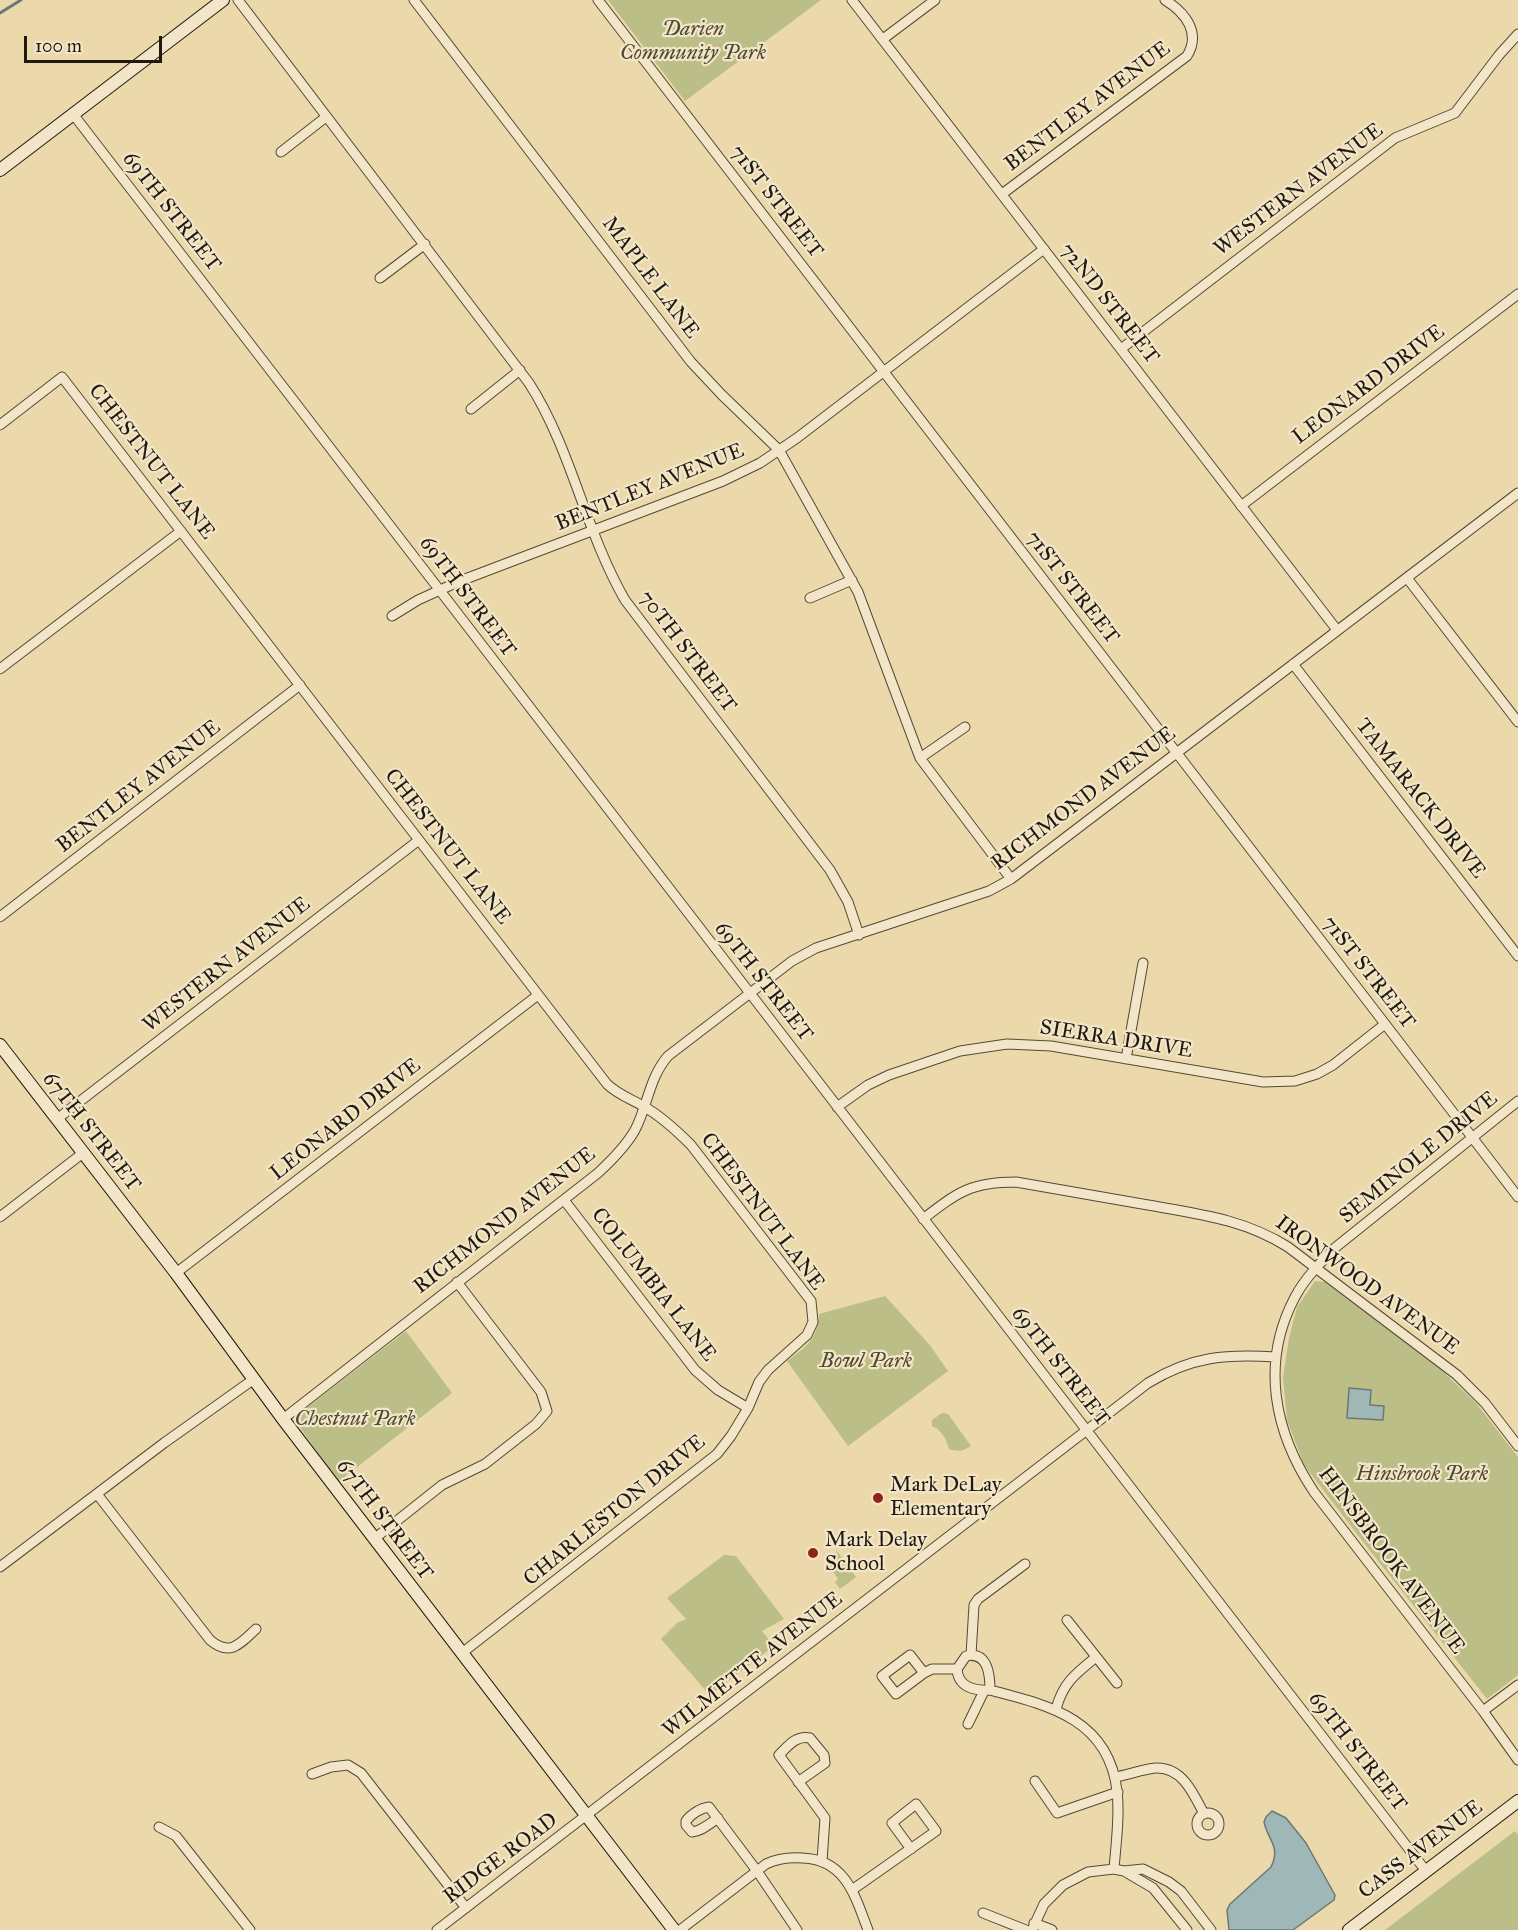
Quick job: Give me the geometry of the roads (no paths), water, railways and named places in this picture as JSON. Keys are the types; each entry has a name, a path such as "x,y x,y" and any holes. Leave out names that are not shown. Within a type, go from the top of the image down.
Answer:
{"street":[{"path":"0,170 223,0"},
{"name":"70TH STREET","path":"238,0 425,244 537,395 552,425 592,531 615,583 634,614 837,879 848,902 859,935"},
{"name":"MAPLE LANE","path":"414,0 691,362 779,450 858,592 920,758 1011,879"},
{"name":"71ST STREET","path":"598,0 1518,1197"},
{"name":"72ND STREET","path":"852,0 1337,630"},
{"path":"883,39 935,0"},
{"name":"BENTLEY AVENUE","path":"1002,194 1187,56 1193,46 1194,35 1189,24 1166,0"},
{"name":"WESTERN AVENUE","path":"1121,349 1395,138 1455,112 1518,34"},
{"name":"69TH STREET","path":"73,114 1426,1871"},
{"path":"281,153 326,117"},
{"path":"380,278 425,244"},
{"name":"BENTLEY AVENUE","path":"392,616 439,590 723,481 760,463 884,372 1044,249"},
{"name":"LEONARD DRIVE","path":"1241,506 1518,294"},
{"path":"471,409 520,370"},
{"name":"CHESTNUT LANE","path":"0,424 62,377 607,1084 672,1127 698,1154 808,1296 811,1301 813,1322"},
{"name":"RICHMOND AVENUE","path":"283,1419 598,1173 613,1159 635,1130 654,1076 668,1056 749,993 808,952 989,891 1011,879 1518,493"},
{"path":"0,669 181,531"},
{"path":"1407,578 1518,722"},
{"path":"810,598 852,580"},
{"name":"TAMARACK DRIVE","path":"1293,664 1518,956"},
{"name":"BENTLEY AVENUE","path":"0,917 300,686"},
{"path":"920,758 965,728"},
{"name":"WESTERN AVENUE","path":"57,1119 419,840"},
{"path":"1126,1059 1143,963"},
{"name":"LEONARD DRIVE","path":"176,1274 538,994"},
{"name":"SIERRA DRIVE","path":"837,1107 868,1085 950,1054 987,1046 1020,1043 1052,1046 1263,1082 1295,1081 1317,1074 1333,1065 1385,1024"},
{"name":"67TH STREET","path":"0,1045 674,1930"},
{"name":"SEMINOLE DRIVE","path":"1316,1268 1336,1247 1518,1101"},
{"path":"0,1217 83,1153"},
{"name":"IRONWOOD AVENUE","path":"923,1219 953,1196 969,1188 987,1183 1016,1182 1231,1221 1258,1230 1274,1238 1439,1359 1485,1403 1518,1446"},
{"name":"COLUMBIA LANE","path":"564,1200 694,1370 718,1390 748,1408"},
{"name":"HINSBROOK AVENUE","path":"1316,1268 1296,1295 1290,1308 1276,1357 1276,1395 1280,1421 1288,1446 1300,1472 1314,1492 1483,1711 1518,1760"},
{"path":"374,1539 442,1485 485,1464 536,1424 547,1411 541,1392 457,1282"},
{"name":"CHARLESTON DRIVE","path":"462,1653 707,1463 725,1445 768,1370 803,1340 813,1322"},
{"name":"WILMETTE AVENUE","path":"587,1816 1149,1383 1182,1365 1206,1358 1230,1355 1276,1357"},
{"path":"0,1567 164,1443 254,1379"},
{"path":"97,1494 210,1640 219,1647 231,1648 239,1645 256,1629"},
{"path":"971,1655 974,1605 978,1599 1025,1564"},
{"path":"1067,1620 1117,1683"},
{"path":"924,1673 910,1655 882,1676 896,1694 932,1669 957,1669"},
{"path":"971,1655 962,1660 957,1669 959,1679 968,1688 1030,1700 1056,1709 1073,1718 1095,1738 1108,1758 1118,1792 1114,1869"},
{"path":"968,1724 987,1690 988,1668 981,1659 971,1655"},
{"path":"1056,1709 1068,1682 1096,1657"},
{"path":"1483,1711 1518,1685"},
{"path":"798,1782 825,1763 824,1755 810,1738 805,1737 793,1741 779,1755 798,1782 825,1818 822,1861"},
{"path":"312,1774 331,1767 348,1765 361,1773 466,1908"},
{"path":"1115,1777 1157,1768 1176,1774 1189,1787 1204,1814"},
{"path":"1035,1781 1057,1812 1118,1792"},
{"name":"CASS AVENUE","path":"1348,1930 1518,1801"},
{"path":"852,1890 911,1849 936,1831 916,1804 892,1823 911,1849"},
{"name":"RIDGE ROAD","path":"437,1930 587,1816"},
{"path":"718,1818 797,1930"},
{"path":"159,1827 176,1836 250,1930"},
{"path":"680,1930 757,1871 784,1857 822,1861 841,1874 852,1890 868,1930"},
{"path":"1052,1930 1033,1926 1044,1904 1063,1885 1088,1872 1143,1869 1181,1891 1211,1930"},
{"path":"1124,1870 1153,1888 1187,1930"},
{"path":"983,1913 1026,1930"}],"water":[{"path":"1349,1388 1371,1390 1370,1405 1384,1406 1383,1420 1347,1418"},
{"path":"1272,1811 1286,1818 1306,1843 1335,1895 1334,1900 1293,1930 1229,1930 1227,1910 1230,1904 1271,1867 1274,1860 1273,1844 1264,1822"}],"waterway":[{"path":"0,13 21,0"}],"place":[{"name":"Mark DeLay Elementary","path":"878,1498"},
{"name":"Mark Delay School","path":"813,1553"}],"park label":[{"name":"Darien Community Park","path":"693,42"},
{"name":"Bowl Park","path":"866,1362"},
{"name":"Chestnut Park","path":"355,1420"},
{"name":"Hinsbrook Park","path":"1422,1475"}]}
